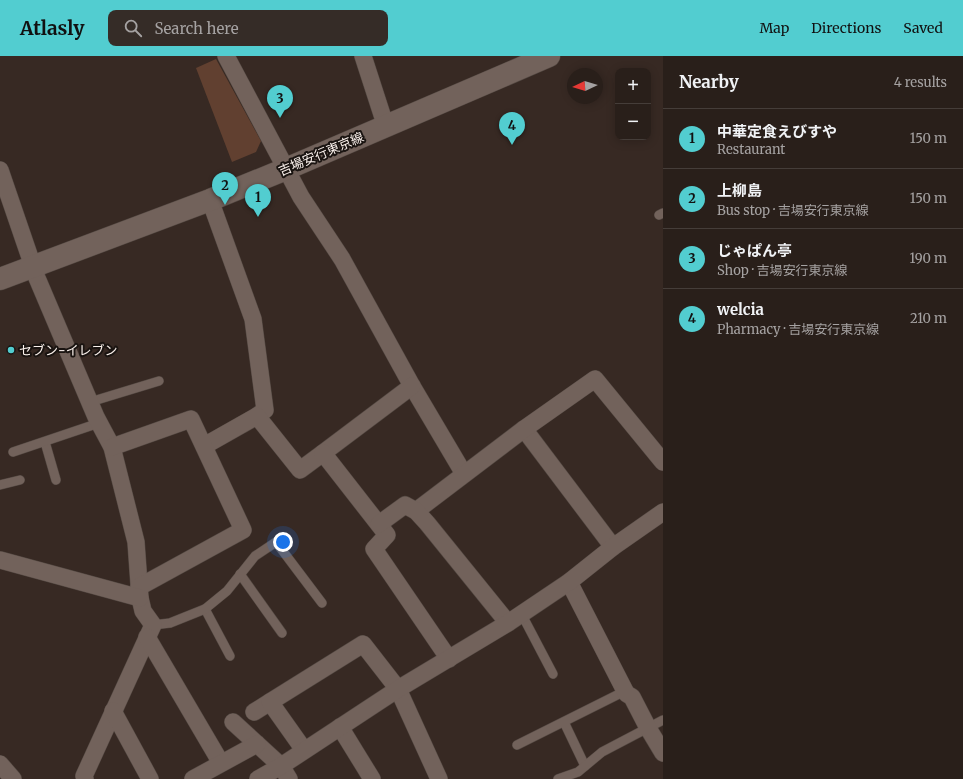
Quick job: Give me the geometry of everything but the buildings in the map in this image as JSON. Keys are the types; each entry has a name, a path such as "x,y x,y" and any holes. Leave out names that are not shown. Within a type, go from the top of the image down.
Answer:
{"main road":[{"name":"吉場安行東京線","path":"0,279 210,200 386,127 549,56"}],"street":[{"path":"226,56 301,197 342,259 412,386 464,474"},
{"path":"363,56 386,127"},
{"path":"0,170 33,267 99,423 112,447 136,542 140,593 143,611 150,631 221,764"},
{"path":"204,446 265,410 253,319 210,200"},
{"path":"416,511 464,474 595,379 663,462"},
{"path":"257,416 300,470 412,386"},
{"path":"0,560 140,593 243,530 191,419 112,447"},
{"path":"524,430 613,548"},
{"path":"323,453 387,535 374,549 449,659"},
{"path":"378,524 405,505 416,511 515,618"},
{"path":"258,779 285,772 304,750 398,689 515,618 569,582 663,512"},
{"path":"569,582 625,691 632,697 663,753"},
{"path":"85,779 84,776 150,631"},
{"path":"254,712 363,644 398,689 439,779"},
{"path":"270,702 304,750"},
{"path":"113,711 150,779"},
{"path":"233,722 285,772"},
{"path":"340,727 372,779"},
{"path":"193,779 257,744"},
{"path":"0,764 13,779"}],"lane":[{"path":"90,402 159,380"},
{"path":"13,452 99,423"},
{"path":"45,442 56,480"},
{"path":"0,485 20,480"},
{"path":"150,631 205,609 227,591 255,556 276,542 322,603"},
{"path":"240,574 282,633"},
{"path":"205,609 230,656"},
{"path":"515,618 553,674"},
{"path":"518,745 625,691"},
{"path":"558,779 578,772 602,752 663,720"},
{"path":"564,722 586,766"}],"shaded area":[{"path":"216,59 261,141 256,152 232,162 196,68"}],"place":[{"name":"じゃぱん亭","path":"280,118"},
{"name":"welcia","path":"512,145"},
{"name":"上柳島","path":"225,205"},
{"name":"中華定食えびすや","path":"258,217"},
{"name":"セブン-イレブン","path":"11,350"}]}
